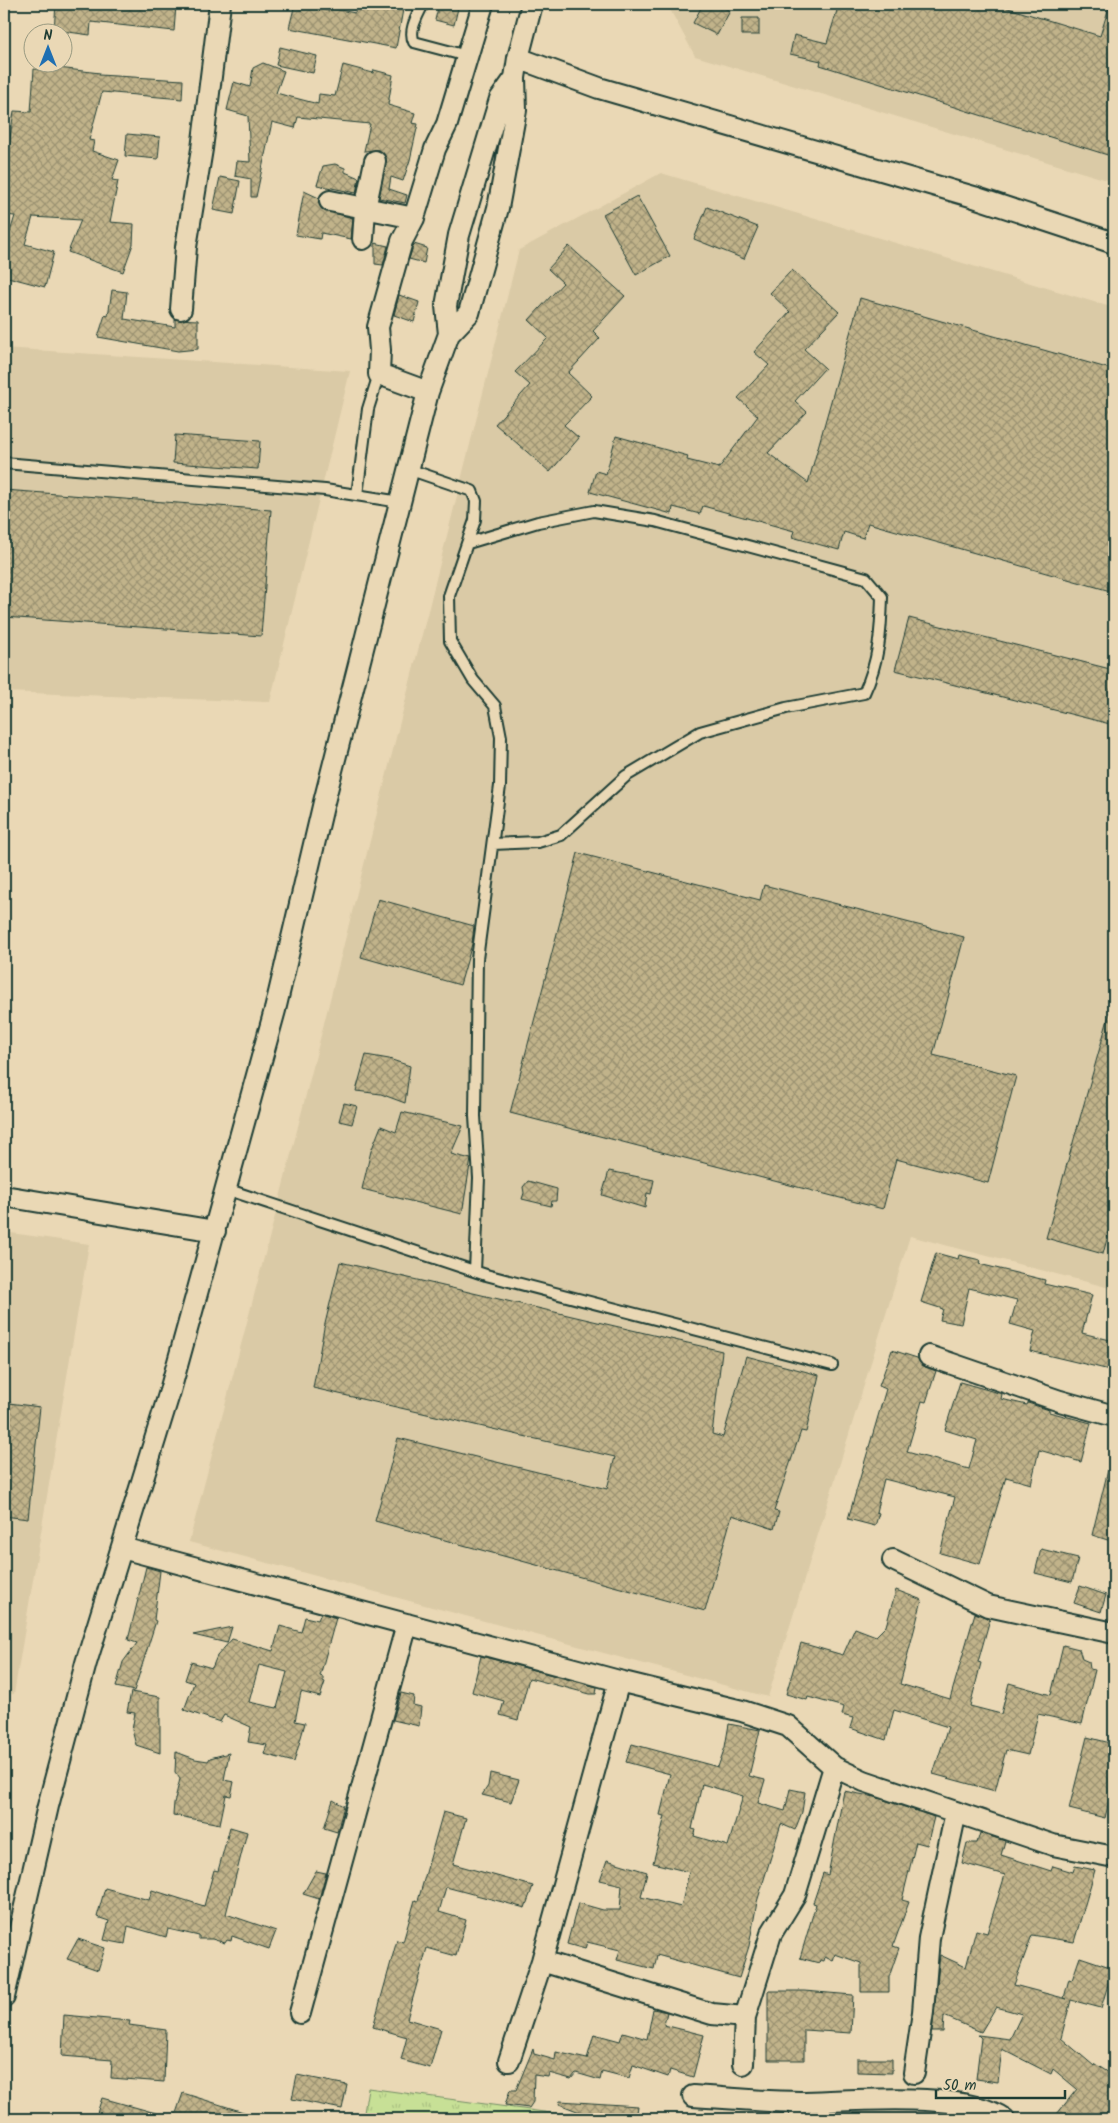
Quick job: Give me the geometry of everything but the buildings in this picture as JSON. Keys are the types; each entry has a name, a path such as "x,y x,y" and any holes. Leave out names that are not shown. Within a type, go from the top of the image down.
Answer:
{"street":[{"path":"182,309 186,247 202,149 220,4"},
{"path":"428,392 379,374 380,350 378,327 402,240 414,218 435,150 447,124 482,4"},
{"path":"449,334 446,306 459,235 500,99 516,68 532,4"},
{"path":"516,68 599,88 974,197 1114,243"},
{"path":"4,1997 48,1806 86,1663 170,1391 275,1010 324,802 428,392 449,334 469,313 498,208 516,110 516,68"},
{"path":"363,239 365,209 375,161"},
{"path":"330,201 414,218"},
{"path":"4,1196 215,1230"},
{"path":"929,1356 1060,1401 1114,1416"},
{"path":"122,1548 619,1681 742,1711 788,1726 834,1767 864,1781 1053,1845 1114,1857"},
{"path":"894,1560 988,1606 1114,1633"},
{"path":"300,2013 407,1624"},
{"path":"509,2061 542,1961 619,1681"},
{"path":"743,2064 745,2017 772,1934 795,1895 834,1767"},
{"path":"914,2073 923,2012 929,1938 956,1812"},
{"path":"542,1961 712,2014 745,2017"},
{"path":"693,2096 800,2110 928,2101 972,2105 1004,2119"}],"lane":[{"path":"422,4 411,36 414,42 467,56"},
{"path":"357,495 368,410 379,374"},
{"path":"4,463 325,490 400,502"},
{"path":"408,469 472,491 476,500 475,520 448,596 450,641 473,680 495,706 501,737 500,786 477,960 475,1116 479,1178 475,1271"},
{"path":"468,543 538,522 594,511 654,521 866,578 882,597 881,634 876,663 864,693 786,708 700,732 626,776 561,836 538,842 493,844"},
{"path":"226,1189 475,1271 832,1365"}],"shaded area":[{"path":"667,4 1114,4 1114,182 695,56"},
{"path":"661,173 1114,308 1114,1289 910,1236 768,1697 189,1542 285,1178 519,250"},
{"path":"4,348 350,371 270,702 4,692"},
{"path":"4,1232 89,1244 14,1694 4,1693"}],"green space":[{"path":"368,2088 595,2119 363,2119"}]}
